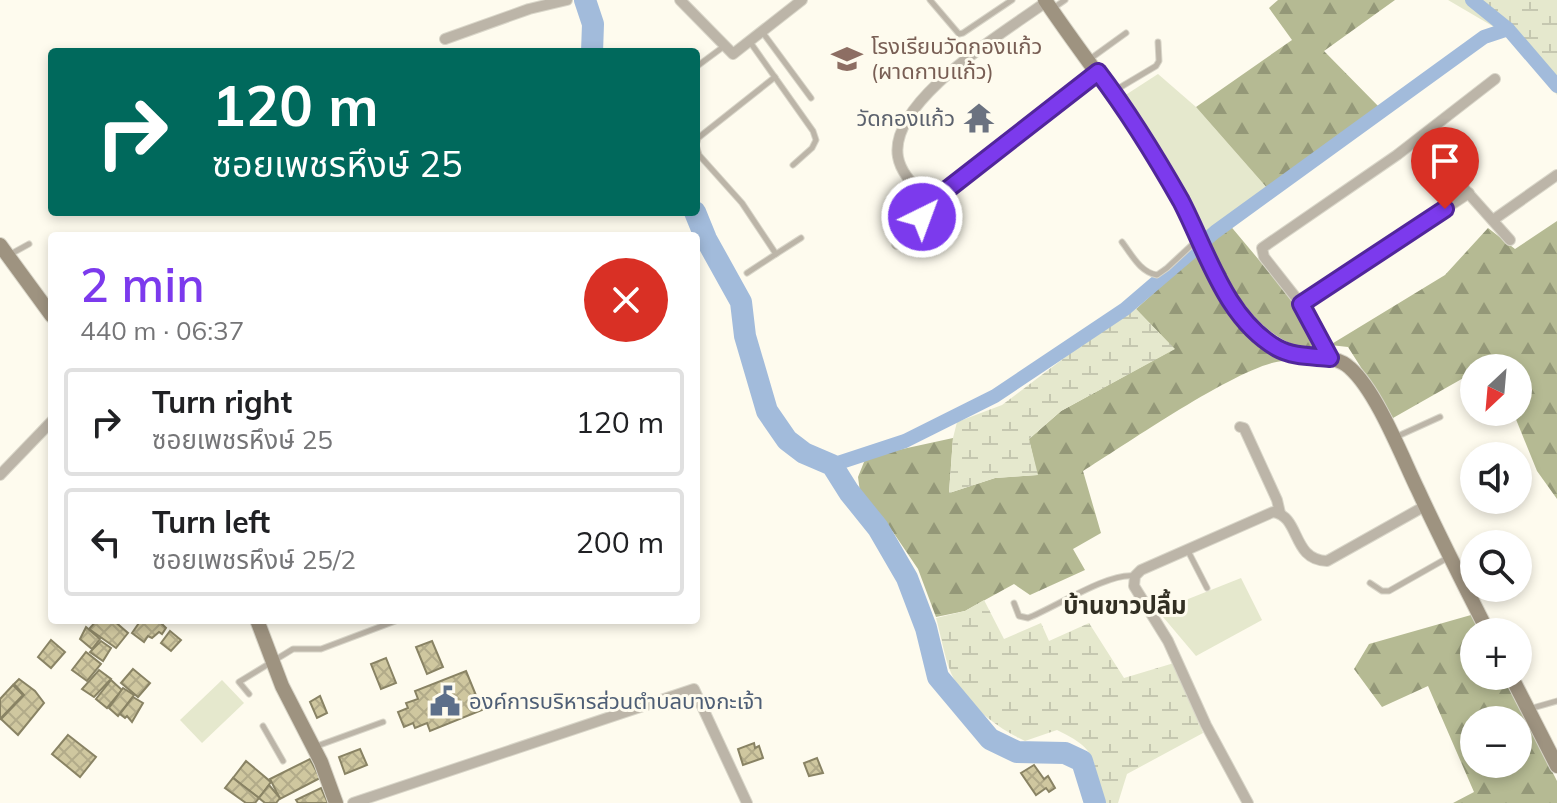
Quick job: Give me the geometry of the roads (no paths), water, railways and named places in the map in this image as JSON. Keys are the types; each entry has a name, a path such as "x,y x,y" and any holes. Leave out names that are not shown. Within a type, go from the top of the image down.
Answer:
{"street":[{"path":"445,39 538,6 567,0"},
{"path":"680,0 733,54 802,0"},
{"path":"930,203 905,174 898,159 897,141 906,118 933,87 1047,4 1113,92 1162,169 1222,288 1239,311 1266,340 1294,355 1330,358 1349,367 1360,380 1393,438 1481,618"},
{"path":"897,244 921,224 924,209 930,203 1098,72"},
{"path":"1330,358 1301,304 1264,257 1262,248 1420,139 1495,79"},
{"path":"1420,139 1510,240"},
{"path":"1493,220 1557,175"},
{"path":"1301,304 1469,193"},
{"path":"4,250 48,310"},
{"path":"0,475 48,425"},
{"path":"1240,427 1244,428 1280,513"},
{"path":"1248,803 1206,725 1168,641 1134,586 1135,576 1141,570 1273,512 1287,518 1304,551 1317,561 1327,561 1425,506"},
{"path":"259,624 282,686 321,762 336,803"},
{"path":"353,803 694,689 747,803"},
{"path":"1532,718 1557,766"}],"lane":[{"path":"930,0 959,34 1012,0"},
{"path":"1047,4 1065,0"},
{"path":"763,33 811,98"},
{"path":"1089,59 1126,33"},
{"path":"750,42 813,131 816,140 812,148 793,165"},
{"path":"1113,92 1156,66 1159,61 1158,42"},
{"path":"700,64 723,47"},
{"path":"700,136 775,77"},
{"path":"700,156 742,203 776,254"},
{"path":"747,273 801,238"},
{"path":"1122,242 1139,265 1157,275 1199,238"},
{"path":"4,250 29,244"},
{"path":"1393,438 1440,417"},
{"path":"1188,550 1207,588"},
{"path":"1370,583 1382,591 1389,591 1450,557"},
{"path":"1014,603 1019,616 1028,618 1124,574 1135,576"},
{"path":"249,694 239,682 293,649 321,649 387,624"},
{"path":"1532,709 1557,701"},
{"path":"313,747 383,722"},
{"path":"263,726 283,761"}],"waterway":[{"path":"585,0 593,24 592,48"},
{"path":"1472,0 1508,29 1557,86"},
{"path":"832,465 905,441 995,396 1125,309 1215,232 1484,37 1508,29"},
{"path":"697,216 741,302 745,336 767,411 787,440 804,453 832,465 878,528 907,578 926,628 938,677 990,739 1017,752 1065,753 1082,761 1095,803"}],"place":[{"name":"โรงเรียนวัดกองแก้ว (ผาดกาบแก้ว)","path":"847,59"},
{"name":"วัดกองแก้ว","path":"979,118"},
{"name":"องค์การบริหารส่วนตำบลบางกะเจ้า","path":"445,701"}],"district":[{"name":"บ้านขาวปลื้ม","path":"1125,606"}]}
